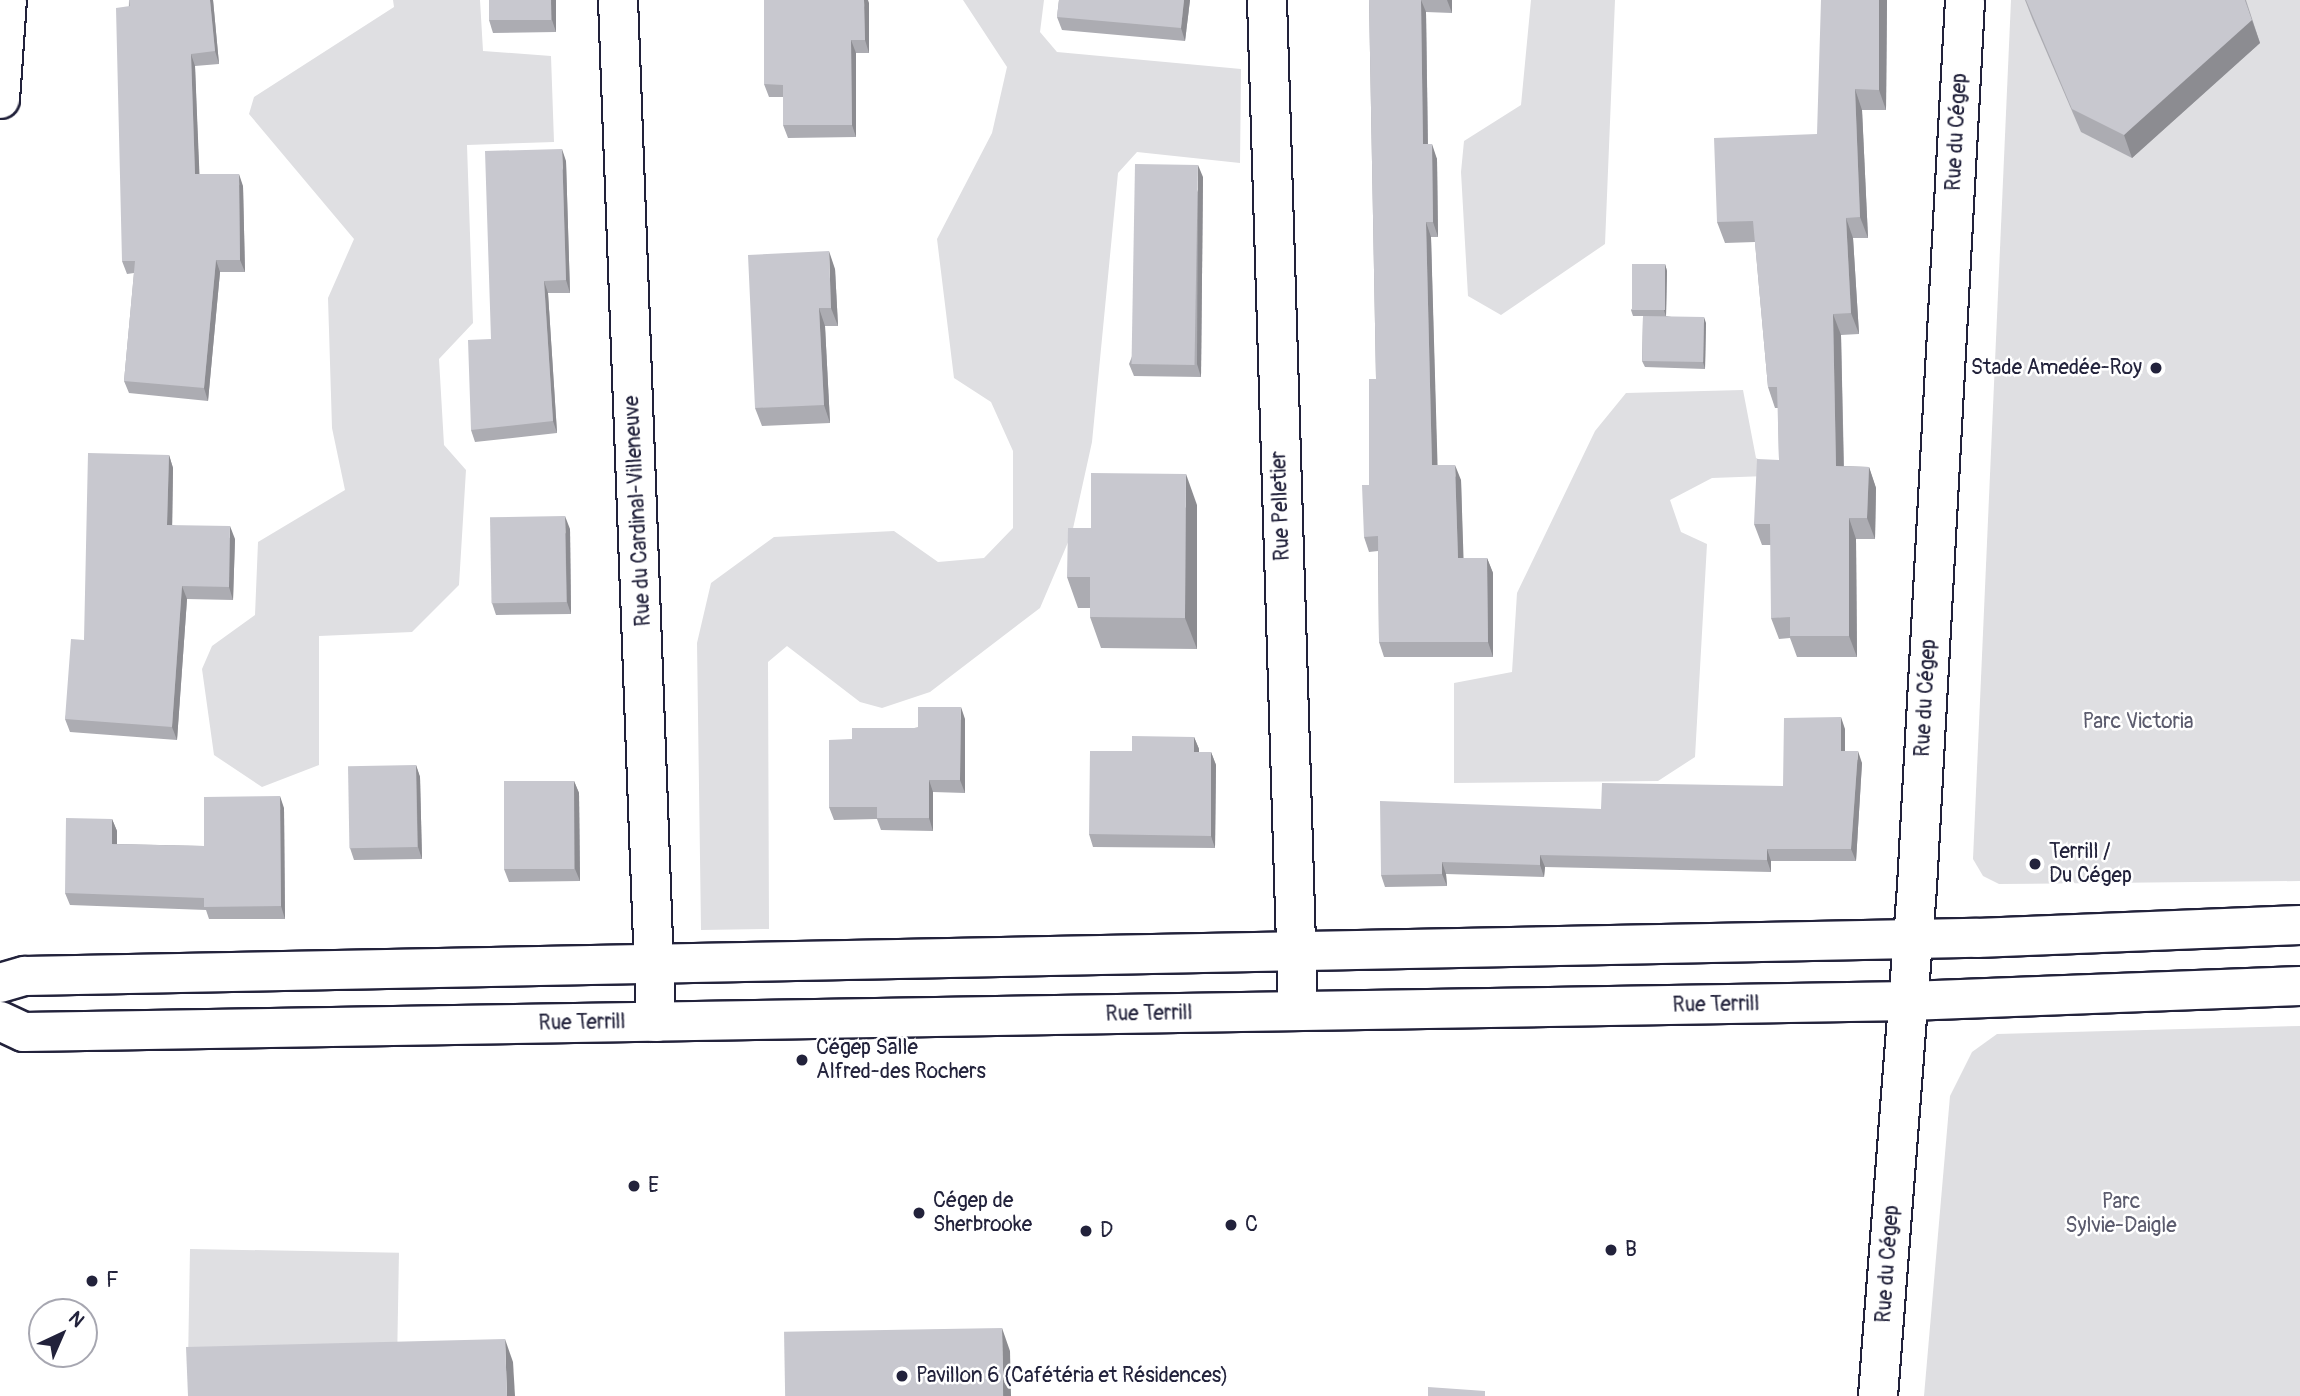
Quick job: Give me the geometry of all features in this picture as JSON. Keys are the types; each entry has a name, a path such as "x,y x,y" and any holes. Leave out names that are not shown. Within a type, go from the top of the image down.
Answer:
{"street":[{"path":"0,99 7,0"},
{"name":"Rue du Cardinal-Villeneuve","path":"618,0 658,964 656,1022"},
{"name":"Rue Pelletier","path":"1267,0 1294,951 1298,1011"},
{"name":"Rue du Cégep","path":"1878,1396 1913,939 1965,0"},
{"path":"0,983 25,976 1913,939 2300,925"},
{"name":"Rue Terrill","path":"0,1021 24,1032 1909,1002 2300,986"}],"green space":[{"path":"393,0 480,0 483,51 551,56 554,142 467,145 473,323 439,359 444,445 466,470 459,585 412,632 319,636 319,765 262,787 214,755 202,669 212,646 255,615 258,542 345,490 332,428 328,298 354,239 249,114 254,97 394,7"},
{"path":"963,0 1044,0 1040,32 1057,52 1241,69 1240,163 1137,152 1118,173 1092,442 1072,533 1040,608 930,692 882,708 860,702 787,646 768,662 769,929 701,930 697,643 711,583 774,537 894,531 938,562 984,558 1013,528 1013,451 991,402 954,378 937,239 992,133 1007,67"},
{"path":"1531,0 1615,0 1605,244 1501,315 1468,296 1461,172 1464,141 1521,105"},
{"name":"Parc Victoria","path":"2011,0 2300,0 2300,881 1999,884 1983,876 1973,859"},
{"path":"1743,390 1756,458 1792,475 1712,478 1670,500 1681,532 1707,544 1695,757 1658,781 1454,783 1454,683 1512,672 1517,593 1595,431 1626,393"},
{"name":"Parc Sylvie-Daigle","path":"2300,1026 2300,1396 1924,1396 1950,1096 1972,1052 1997,1034"},
{"path":"190,1249 399,1253 397,1374 188,1370"}],"building":[{"path":"129,0 210,0 215,51 191,54 195,174 239,174 240,260 216,260 204,388 124,381 135,261 122,261 116,8 130,6"},
{"path":"489,0 551,0 551,20 489,20"},
{"path":"764,0 864,0 865,40 851,40 852,125 783,125 783,85 764,84"},
{"path":"1059,0 1184,0 1181,28 1057,17"},
{"path":"1369,0 1421,0 1423,144 1432,144 1433,222 1426,222 1432,465 1455,465 1458,558 1487,558 1488,642 1379,642 1378,536 1364,537 1362,485 1369,485 1369,379 1376,379"},
{"path":"1821,0 1879,0 1879,90 1855,89 1860,217 1846,218 1851,313 1833,314 1836,466 1869,467 1867,518 1849,518 1849,636 1790,636 1790,617 1771,618 1770,524 1754,524 1757,459 1779,460 1777,387 1768,387 1753,221 1717,222 1714,138 1817,134"},
{"path":"2026,0 2245,0 2252,20 2124,135 2072,109"},
{"path":"562,149 566,280 544,281 553,421 471,430 468,340 491,339 485,151"},
{"path":"1135,164 1198,165 1194,365 1132,364"},
{"path":"829,251 831,308 819,308 824,405 755,408 748,255"},
{"path":"1632,264 1665,264 1665,310 1632,310"},
{"path":"1643,316 1704,317 1703,362 1642,361"},
{"path":"88,453 169,455 167,525 230,526 229,587 182,586 172,727 65,719 71,639 84,640"},
{"path":"1091,473 1186,474 1185,618 1090,617 1090,577 1067,577 1068,528 1091,528"},
{"path":"565,516 567,602 492,603 490,517"},
{"path":"918,707 961,707 960,780 929,780 929,818 877,818 877,807 829,807 829,740 852,739 852,728 918,728"},
{"path":"1841,717 1841,751 1858,751 1851,849 1767,849 1767,860 1540,855 1540,865 1442,862 1442,874 1381,875 1380,801 1601,809 1602,783 1783,786 1784,718"},
{"path":"1132,736 1194,737 1194,752 1211,752 1211,836 1089,834 1090,751 1132,751"},
{"path":"416,765 417,847 349,848 348,766"},
{"path":"504,781 574,781 574,869 504,869"},
{"path":"280,796 281,906 204,907 204,898 65,893 66,818 112,819 112,844 204,846 204,797"},
{"name":"Pavillon 6 (Cafétéria et Résidences)","path":"1002,1328 1003,1396 785,1396 784,1332"},
{"path":"505,1339 507,1396 188,1396 186,1347"},
{"path":"1428,1387 1485,1391 1485,1396 1428,1396"}],"place":[{"name":"Stade Amedée-Roy","path":"2156,368"},
{"name":"Terrill / Du Cégep","path":"2035,864"},
{"name":"Cégep Salle Alfred-des Rochers","path":"802,1060"},
{"name":"E","path":"634,1186"},
{"name":"Cégep de Sherbrooke","path":"919,1213"},
{"name":"C","path":"1231,1225"},
{"name":"D","path":"1086,1231"},
{"name":"B","path":"1611,1250"},
{"name":"F","path":"92,1281"},
{"name":"Pavillon 6 (Cafétéria et Résidences)","path":"902,1376"}]}
